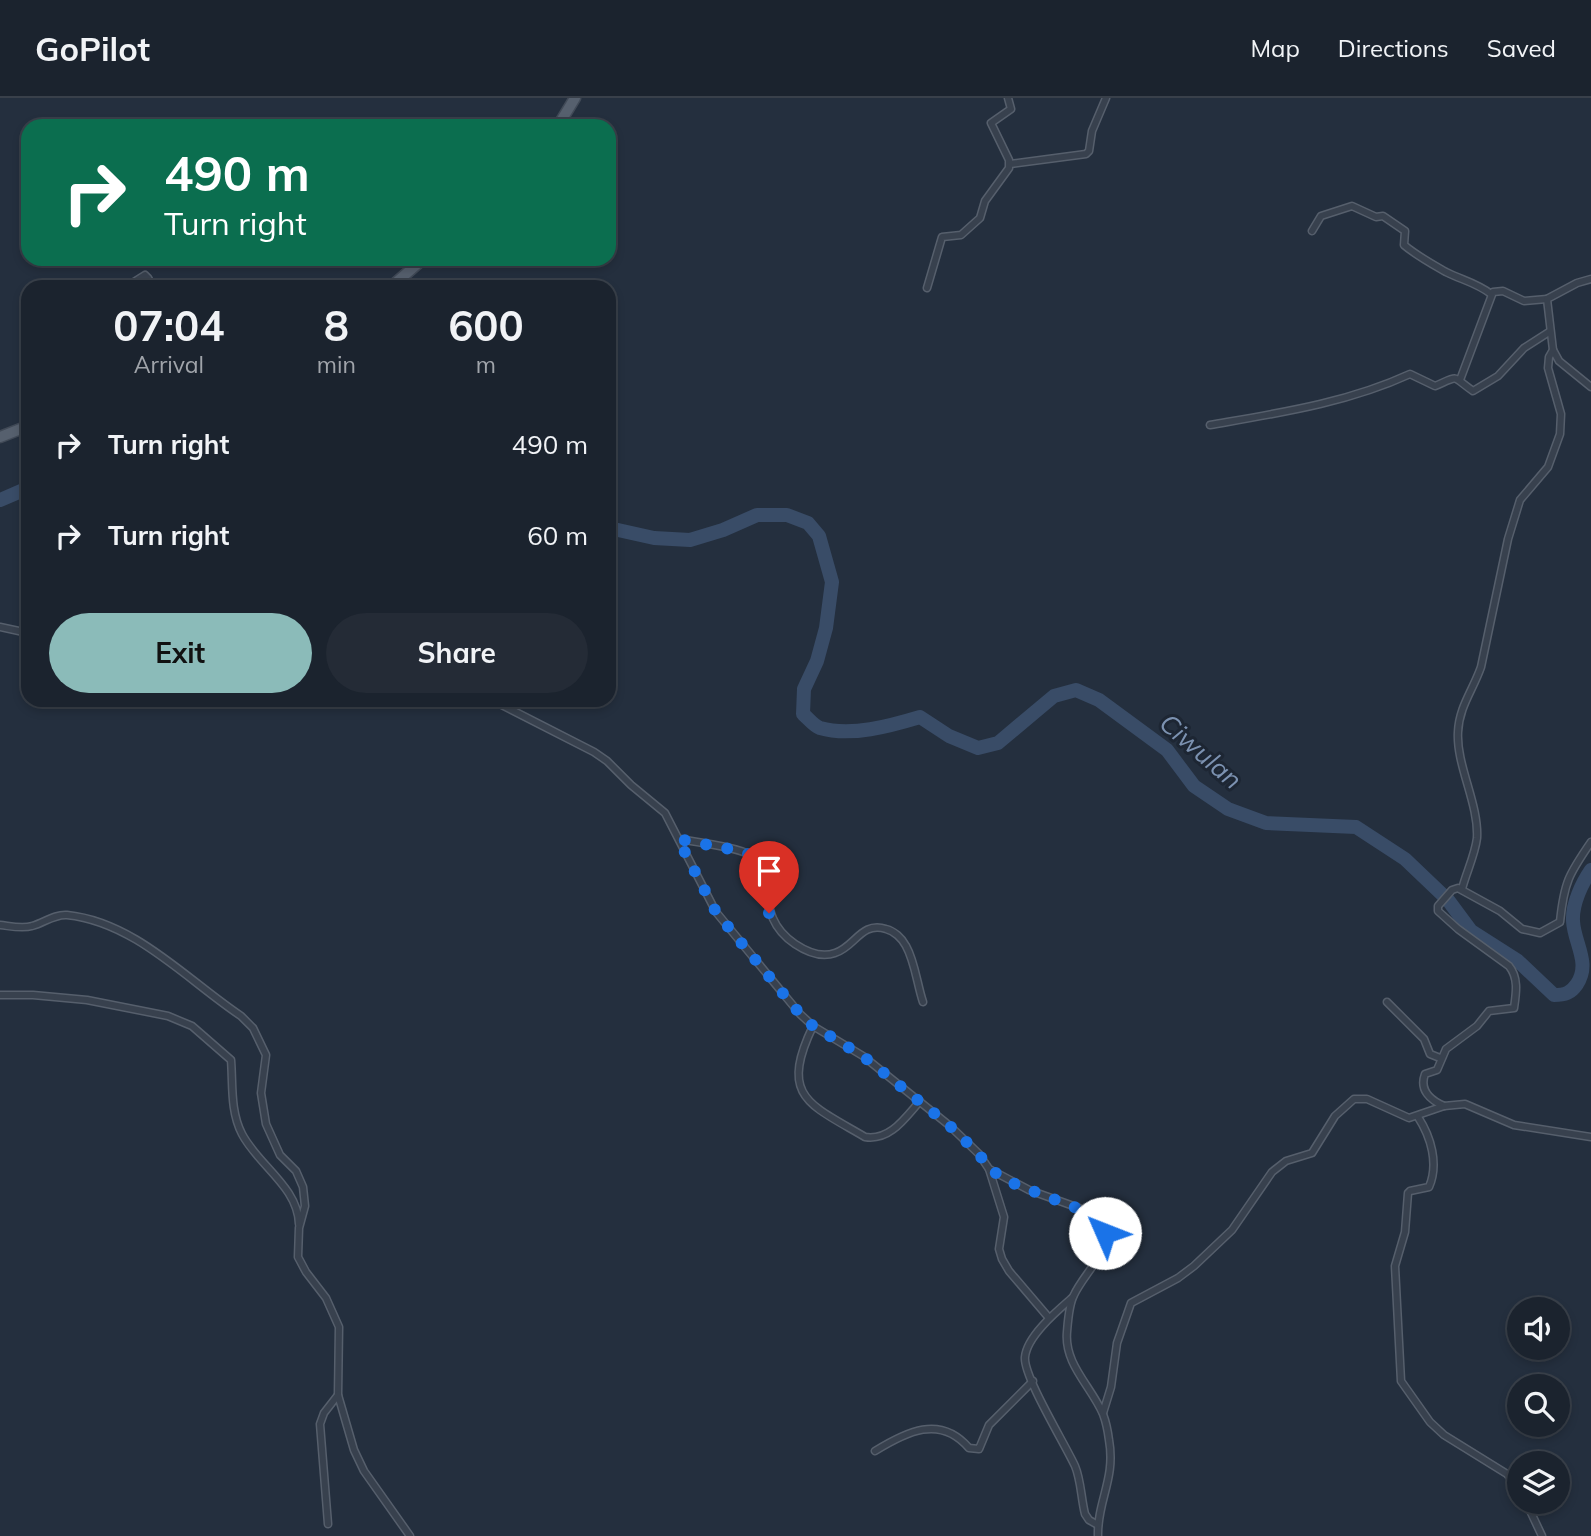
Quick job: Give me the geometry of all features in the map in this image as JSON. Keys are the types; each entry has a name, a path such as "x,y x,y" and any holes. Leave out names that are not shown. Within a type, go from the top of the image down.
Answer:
{"main road":[{"path":"562,119 575,98"},
{"path":"399,280 415,266"},
{"path":"0,437 21,429"}],"street":[{"path":"1008,98 1011,109 991,123 1010,164"},
{"path":"927,288 943,236 961,235 980,218 985,201 1010,164 1086,154 1106,98"},
{"path":"1312,231 1321,216 1352,206 1376,217 1382,216 1405,232 1404,245 1414,253 1491,294"},
{"path":"1460,380 1491,294 1500,290 1521,300 1547,299 1577,282 1591,279"},
{"path":"1547,299 1553,350 1559,361 1591,387"},
{"path":"1210,425 1301,409 1359,395 1410,374 1435,386 1449,378 1460,380 1470,390 1475,390 1498,376 1524,348 1549,332"},
{"path":"1462,890 1477,836 1460,755 1458,730 1463,703 1481,667 1508,539 1520,500 1542,477 1560,434 1561,414 1548,368 1553,350"},
{"path":"0,627 21,632"},
{"path":"505,707 607,761 665,813 716,912 800,1014 813,1026 863,1056 972,1146 989,1169 1004,1217 999,1250 1002,1259 1049,1318"},
{"path":"678,839 745,852 753,857 762,871 769,913 775,927 811,953 834,954 870,928 878,927 891,931 906,946 923,1002"},
{"path":"1444,1106 1428,1097 1423,1080 1426,1073 1437,1070 1446,1049 1477,1026 1489,1011 1513,1009 1516,986 1513,971 1509,966 1458,929 1438,911 1439,904 1452,890 1462,890 1500,911 1522,929 1540,933 1560,922 1560,901 1568,877 1591,842"},
{"path":"0,925 25,928 63,914 82,917 115,929 140,942 249,1022 267,1058 261,1093 263,1116 280,1155 296,1171 303,1187 304,1215 299,1228"},
{"path":"0,995 87,1000 168,1016 192,1026 231,1060 232,1094 241,1132 297,1205 298,1257 326,1298 339,1327 338,1395 357,1458 410,1536"},
{"path":"1387,1003 1424,1039 1430,1054 1440,1058"},
{"path":"813,1026 800,1059 798,1075 802,1093 817,1107 865,1137 873,1138 889,1133 920,1101"},
{"path":"1103,1413 1111,1387 1117,1343 1131,1303 1178,1278 1208,1254 1232,1230 1272,1172 1286,1161 1312,1153 1335,1116 1357,1097 1404,1117 1418,1117 1444,1106 1457,1104 1472,1106 1514,1125 1591,1138"},
{"path":"1418,1117 1430,1137 1432,1176 1427,1188 1408,1193 1405,1232 1395,1262 1396,1326 1401,1381 1430,1422 1444,1435 1507,1474"},
{"path":"989,1169 1015,1184 1079,1209 1104,1228 1104,1245 1073,1296 1049,1318 1026,1352 1025,1363 1049,1418 1076,1469 1085,1514 1098,1525"},
{"path":"1073,1296 1067,1345 1084,1385 1103,1413 1109,1439 1111,1467 1098,1536"},
{"path":"874,1451 904,1434 926,1430 952,1432 969,1448 979,1449 989,1425 1033,1381"},
{"path":"328,1524 320,1424 324,1413 338,1395"},
{"path":"1532,1514 1542,1536"}],"waterway":[{"name":"Ciwulan","path":"0,500 21,491"},
{"name":"Ciwulan","path":"616,530 654,538 690,540 723,530 757,515 787,515 808,523 819,536 832,582 826,628 817,661 804,689 803,714 818,727 857,731 920,717 949,736 978,748 998,743 1054,696 1076,690 1099,700 1167,750 1194,786 1228,809 1266,823 1356,827 1405,859 1448,900 1471,931 1518,961 1554,995 1570,991 1581,976 1582,961 1573,914 1578,894 1591,870"}],"route":[{"path":"769,913 762,871 753,857 745,852 678,839 716,912 800,1014 813,1026 863,1056 950,1126 979,1154 989,1169 1015,1184 1079,1209 1099,1222 1105,1233"}]}
